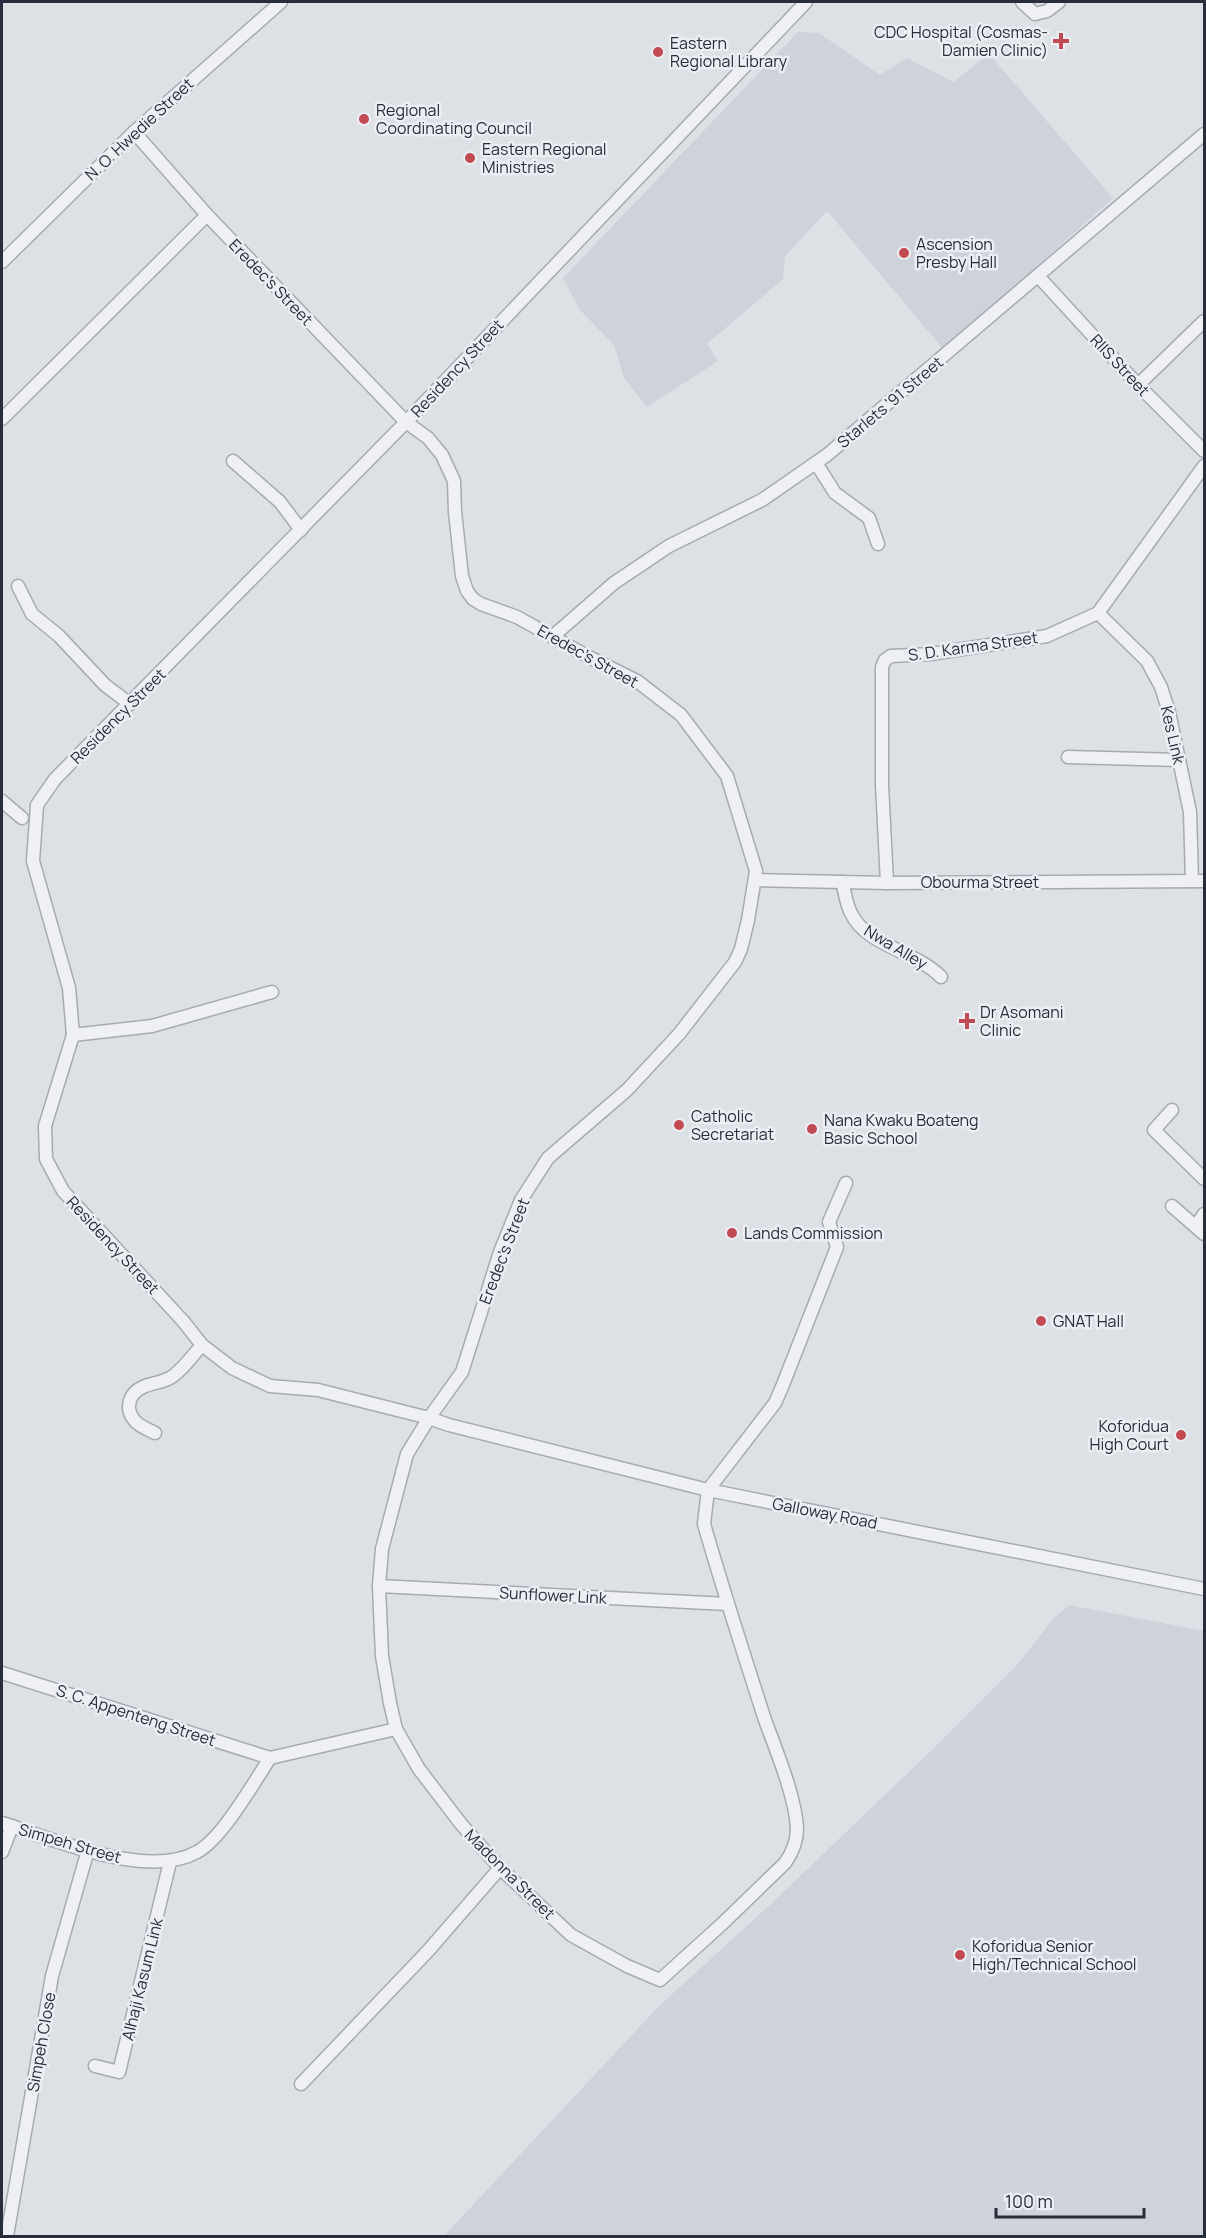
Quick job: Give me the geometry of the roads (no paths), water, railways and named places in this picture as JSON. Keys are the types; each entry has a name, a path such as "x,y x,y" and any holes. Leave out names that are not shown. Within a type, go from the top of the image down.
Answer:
{"street":[{"name":"N. O. Hwedie Street","path":"2,261 134,132 281,2"},
{"name":"Residency Street","path":"449,1425 318,1390 270,1386 232,1368 202,1345 183,1321 63,1191 46,1159 45,1126 73,1035 69,988 33,861 37,806 55,779 406,422 806,2"},
{"path":"1022,2 1035,14 1047,11 1059,2"},
{"name":"Eredec's Street","path":"134,132 207,215 406,422 428,438 442,455 454,481 460,559 467,591 473,599 518,617 637,681 681,715 727,776 756,871 741,949 735,962 679,1034 627,1090 548,1158 521,1200 500,1252 462,1372 429,1418"},
{"name":"Starlets '91 Street","path":"552,637 614,583 669,546 762,500 816,463 907,389 1204,134"},
{"path":"2,419 207,215"},
{"name":"RIIS Street","path":"1038,276 1138,385 1204,451"},
{"path":"1138,385 1204,321"},
{"path":"233,461 280,502 301,530"},
{"path":"816,463 836,493 869,518 878,544"},
{"name":"S. D. Karma Street","path":"887,883 882,785 882,667 885,660 891,656 931,654 1047,636 1098,613 1204,466"},
{"path":"18,586 32,614 59,636 105,685 130,704"},
{"name":"Kes Link","path":"1098,613 1147,661 1161,687 1169,712 1190,812 1198,881"},
{"path":"1068,757 1179,760"},
{"path":"2,801 22,818"},
{"name":"Obourma Street","path":"756,880 887,883 1198,881"},
{"name":"Nwa Alley","path":"842,882 851,914 866,933 931,967 941,977"},
{"path":"73,1035 152,1026 272,992"},
{"path":"1172,1110 1154,1130 1204,1179"},
{"path":"727,1604 704,1524 708,1490 775,1403 837,1247 829,1222 846,1183"},
{"path":"1172,1206 1200,1230 1204,1214"},
{"path":"155,1433 135,1422 130,1414 129,1403 132,1394 143,1386 162,1382 175,1375 202,1345"},
{"name":"Madonna Street","path":"429,1418 407,1454 382,1549 380,1586 382,1656 396,1729 419,1769 461,1824 500,1868 571,1935 627,1966 660,1980 785,1863 792,1853 796,1840 797,1828 789,1790 727,1604"},
{"name":"Galloway Road","path":"449,1425 708,1490 1204,1588"},
{"name":"Sunflower Link","path":"380,1586 727,1604"},
{"name":"S. C. Appenteng Street","path":"2,1673 270,1758"},
{"path":"270,1758 396,1729"},
{"name":"Simpeh Street","path":"7,1824 123,1860 170,1862 199,1852 224,1827 270,1758"},
{"path":"2,1852 7,1824"},
{"name":"Simpeh Close","path":"7,2236 52,1976 88,1850"},
{"name":"Alhaji Kasum Link","path":"95,2066 119,2072 170,1862"},
{"path":"301,2084 428,1951 500,1868"}],"place":[{"name":"CDC Hospital (Cosmas- Damien Clinic)","path":"1061,41"},
{"name":"Eastern Regional Library","path":"658,52"},
{"name":"Regional Coordinating Council","path":"364,119"},
{"name":"Eastern Regional Ministries","path":"470,158"},
{"name":"Ascension Presby Hall","path":"904,253"},
{"name":"Dr Asomani Clinic","path":"967,1021"},
{"name":"Catholic Secretariat","path":"679,1125"},
{"name":"Nana Kwaku Boateng Basic School","path":"812,1129"},
{"name":"Lands Commission","path":"732,1233"},
{"name":"GNAT Hall","path":"1041,1321"},
{"name":"Koforidua High Court","path":"1181,1435"},
{"name":"Koforidua Senior High/Technical School","path":"960,1955"}]}
